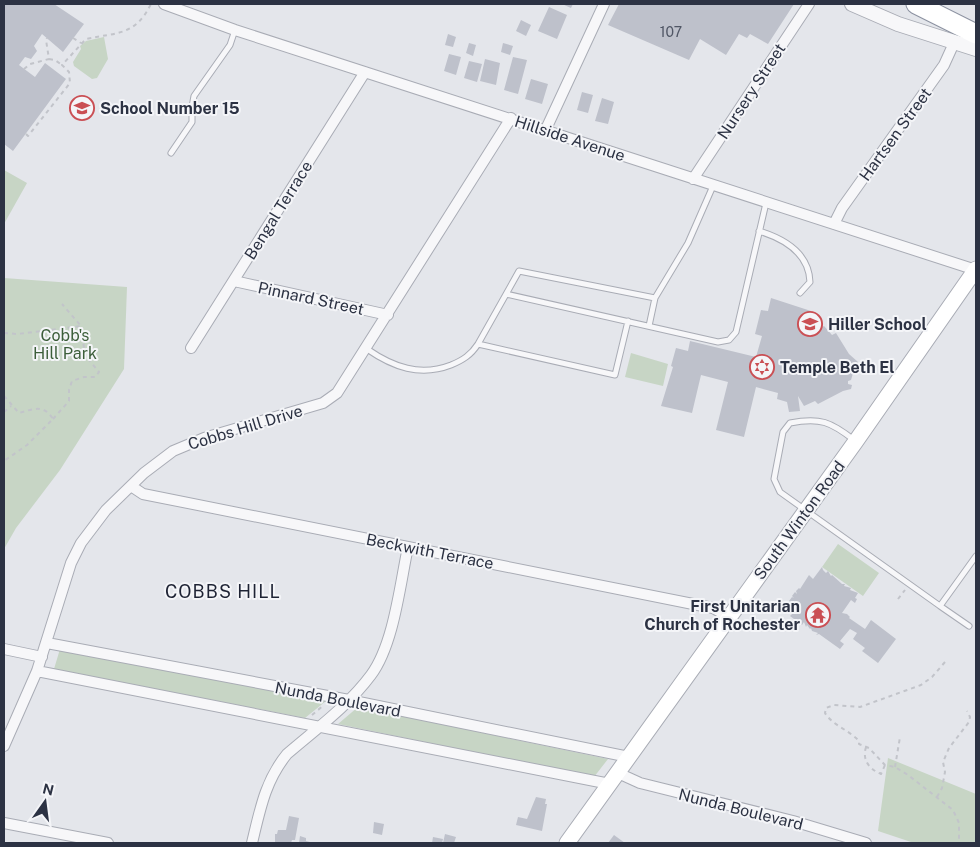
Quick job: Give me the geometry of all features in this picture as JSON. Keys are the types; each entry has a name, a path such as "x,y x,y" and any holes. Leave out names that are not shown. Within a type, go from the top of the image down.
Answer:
{"highway":[{"path":"916,4 976,34"}],"main road":[{"name":"South Winton Road","path":"567,843 856,441 976,270"}],"street":[{"name":"Hillside Avenue","path":"164,4 235,30 546,129 713,186 976,270"},
{"path":"546,129 604,4"},
{"name":"Nursery Street","path":"693,179 809,4"},
{"path":"852,4 890,22 976,49"},
{"name":"Hartsen Street","path":"834,224 842,208 944,65 954,43"},
{"name":"Bengal Terrace","path":"192,348 365,72"},
{"name":"Cobbs Hill Drive","path":"4,746 37,671 71,563 81,542 106,510 160,460 188,444 323,403 343,387 511,118"},
{"name":"Pinnard Street","path":"234,282 388,315"},
{"name":"Beckwith Terrace","path":"131,486 143,494 713,608 729,617"},
{"path":"252,843 262,798 272,776 287,754 349,700 372,674 383,650 408,546"},
{"name":"Nunda Boulevard","path":"47,643 349,700 629,758"},
{"path":"4,649 42,657"},
{"name":"Nunda Boulevard","path":"37,671 318,727 640,783 793,821 866,843"},
{"path":"4,823 108,843"}],"lane":[{"path":"171,152 192,122 194,96 230,45 235,30"},
{"path":"649,326 656,298 688,243 713,186"},
{"path":"506,294 718,342 729,340 736,332 766,203"},
{"path":"759,231 777,236 799,253 809,267 810,282 800,293"},
{"path":"367,349 395,365 416,371 438,369 463,360 473,352 519,271 656,298"},
{"path":"478,344 614,375 628,321"},
{"path":"856,441 828,422 804,420 790,422 783,432 774,479 780,492 969,626"},
{"path":"940,606 976,556"}],"path":[{"path":"62,65 80,43 86,39 134,28 145,16 151,4"},
{"path":"47,38 49,59"},
{"path":"74,38 80,43"},
{"path":"24,69 30,64 49,59 62,65 69,72 70,83 28,136 26,134"},
{"path":"4,461 27,445 69,401 69,390 72,382 84,377 95,377 99,372 85,355 81,326 62,304"},
{"path":"4,333 17,334 81,326"},
{"path":"4,396 19,413 39,408 49,412 53,419"},
{"path":"4,412 11,406"},
{"path":"945,662 932,678 921,685 860,706 834,705 826,708 824,712 827,718 851,732 859,740 859,744 866,747 885,765 896,767 953,810 959,823 959,843"},
{"path":"308,718 327,702"},
{"path":"937,797 942,788 945,772 943,762 949,748 969,722 970,717 967,711"},
{"path":"896,767 900,737"},
{"path":"866,747 866,761 873,771 881,774 885,765"}],"green space":[{"path":"104,37 108,59 97,78 92,79 74,66 73,62 81,49 80,46 86,41"},
{"path":"4,170 27,183 4,224"},
{"name":"Cobb's Hill Park","path":"4,278 127,287 124,369 60,470 16,528 4,549"},
{"path":"631,353 668,364 663,386 625,377"},
{"path":"838,544 879,573 863,596 822,567"},
{"path":"60,649 326,701 305,718 54,669"},
{"path":"358,707 608,759 594,777 338,724"},
{"path":"888,758 976,794 975,843 914,843 878,831"}],"building":[{"path":"4,4 54,4 84,24 63,52 42,34 34,46 37,51 31,59 25,57 19,65 35,77 45,63 66,79 13,151 4,144"},
{"path":"562,4 573,4 571,8"},
{"path":"619,4 794,4 768,44 750,34 747,38 739,34 726,55 700,39 689,60 608,25"},
{"path":"549,7 567,15 557,39 538,31"},
{"path":"521,20 531,25 526,36 516,31"},
{"path":"448,34 456,37 453,47 445,45"},
{"path":"469,43 476,45 473,56 466,53"},
{"path":"503,43 513,46 510,55 501,52"},
{"path":"449,54 461,57 456,75 444,71"},
{"path":"513,57 527,60 518,94 504,90"},
{"path":"485,59 500,63 496,85 480,81"},
{"path":"469,61 482,64 477,82 464,78"},
{"path":"531,79 548,84 542,104 525,99"},
{"path":"582,92 593,95 588,113 577,110"},
{"path":"602,98 614,102 608,124 595,121"},
{"name":"Temple Beth El","path":"771,298 811,311 809,323 813,324 817,330 824,326 832,335 836,333 849,354 858,362 856,366 853,365 851,368 854,370 848,384 852,385 851,389 818,404 815,401 804,406 798,396 800,411 789,412 787,402 777,399 778,393 756,387 744,437 716,430 728,382 701,375 692,413 661,406 673,367 671,366 676,348 688,351 690,341 756,357 762,336 755,334 761,310 768,311"},
{"name":"First Unitarian Church of Rochester","path":"822,567 826,573 828,571 831,576 845,584 844,586 858,593 855,603 851,600 842,613 847,614 849,618 865,629 871,620 896,639 878,663 862,651 865,648 853,639 857,633 850,629 840,641 844,644 840,649 819,634 816,635 818,633 812,631 807,625 806,627 804,622 802,625 790,616 793,613 790,611 794,605 789,601 792,597 794,598 792,596 795,592 797,594 796,591 800,589 809,575 813,579"},
{"path":"536,797 546,799 545,804 547,804 542,831 516,825 518,817 527,819"},
{"path":"289,816 299,818 295,840 292,840 291,843 275,843 275,834 277,834 278,830 286,830"},
{"path":"374,822 384,824 382,835 373,833"},
{"path":"445,834 456,837 454,843 443,843"},
{"path":"614,835 625,843 608,843"},
{"path":"300,836 306,838 306,841 314,843 299,843"},
{"path":"433,837 443,839 442,843 432,843"}],"place":[{"name":"School Number 15","path":"82,108"},
{"name":"Hiller School","path":"810,324"},
{"name":"Temple Beth El","path":"762,367"},
{"name":"First Unitarian Church of Rochester","path":"818,615"}],"district":[{"name":"COBBS HILL","path":"223,592"}]}
